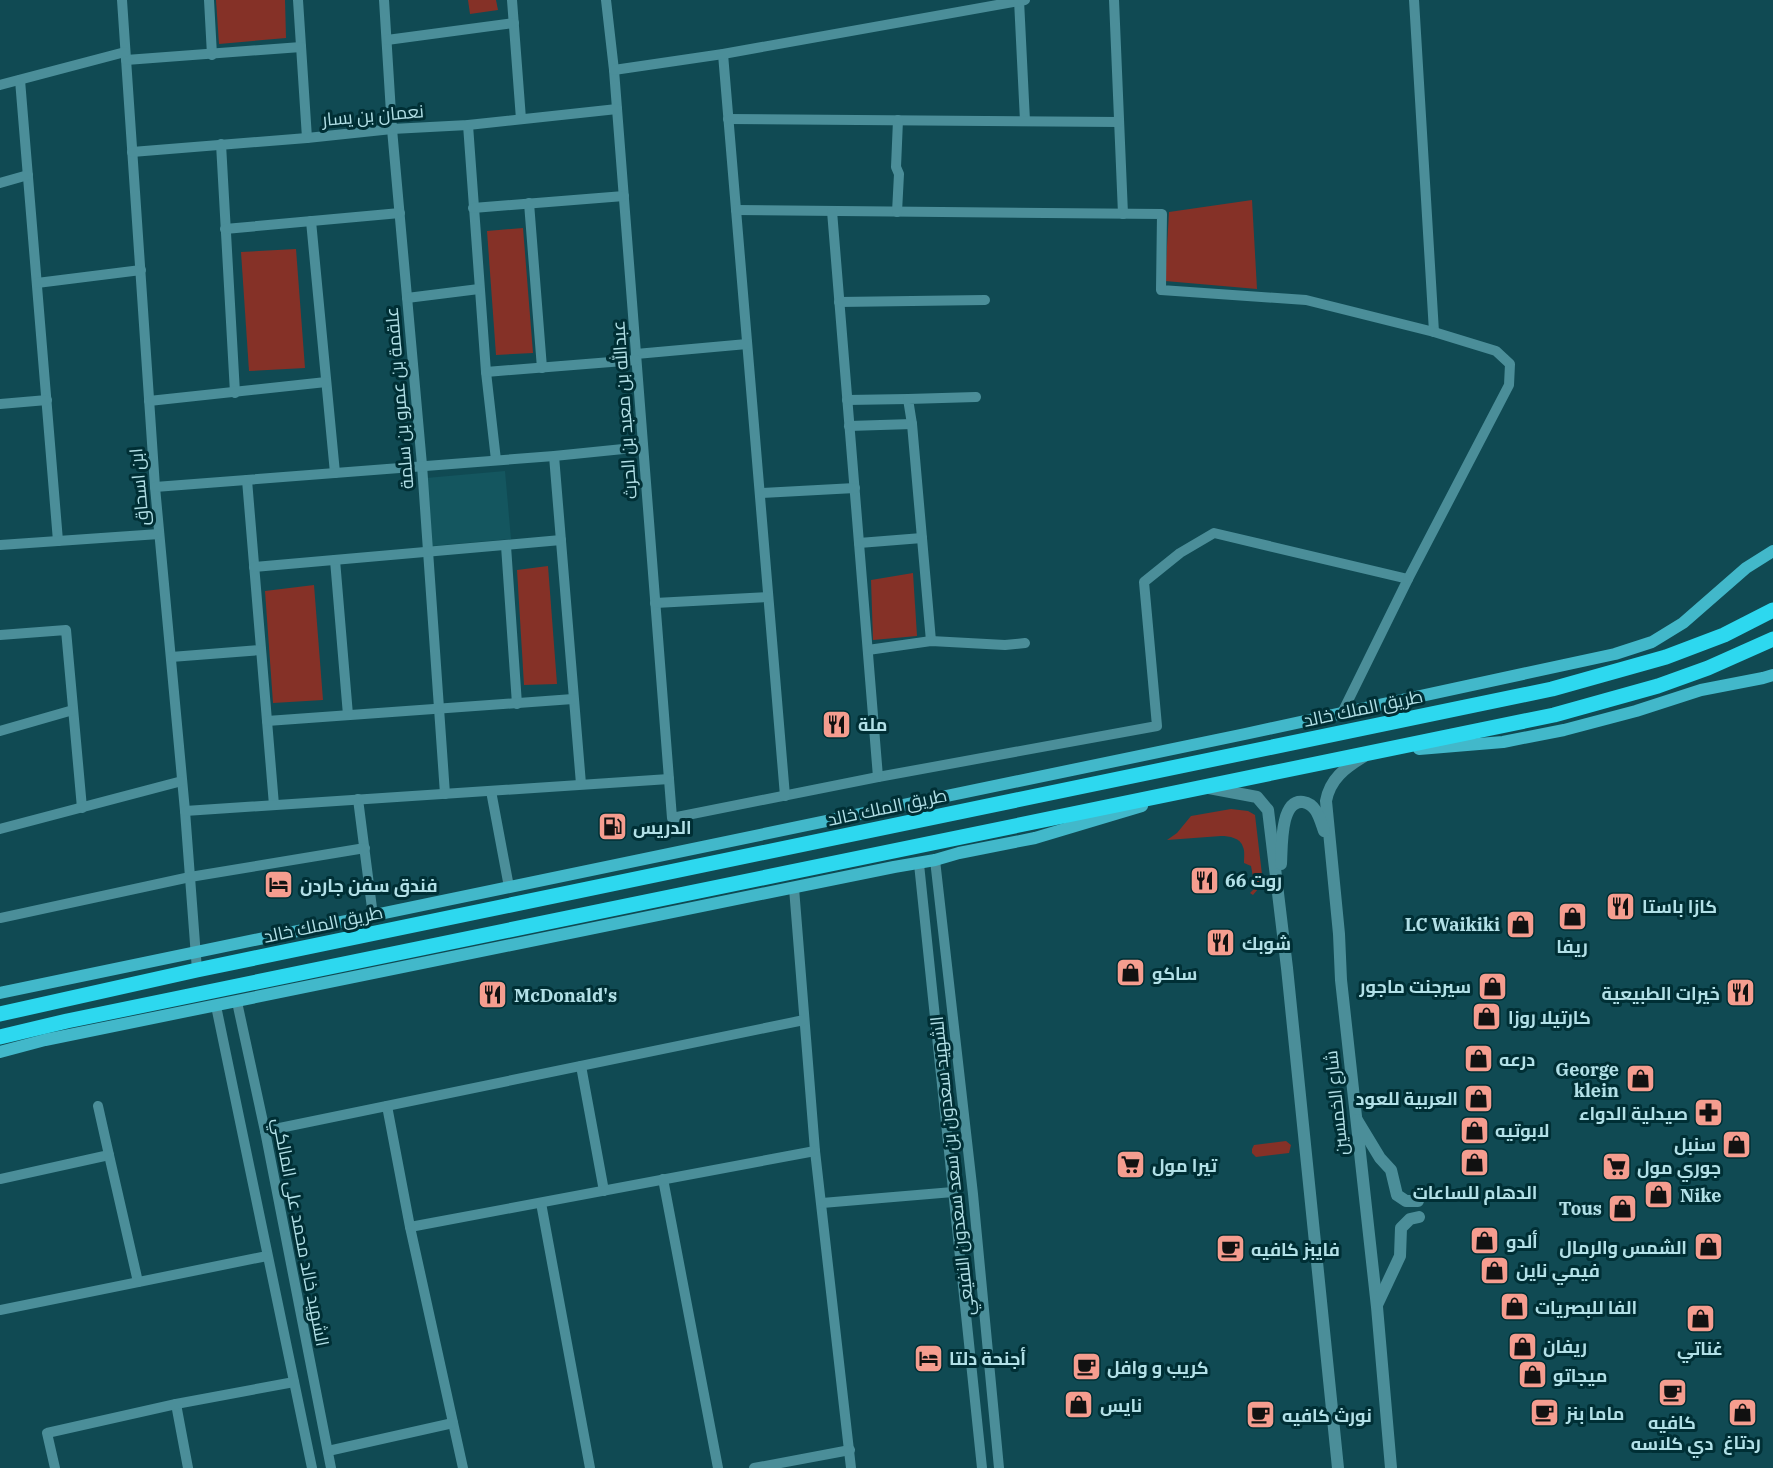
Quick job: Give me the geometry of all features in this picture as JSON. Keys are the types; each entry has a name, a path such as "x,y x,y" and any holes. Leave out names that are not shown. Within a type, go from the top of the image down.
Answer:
{"main road":[{"path":"0,993 1615,654 1652,642 1683,623 1746,568 1773,551"},
{"name":"طريق الملك خالد","path":"0,1014 197,970 1551,689 1666,657 1724,635 1773,610"},
{"path":"0,1037 67,1021 1554,715 1658,686 1708,668 1773,639"},
{"path":"1370,753 1503,742 1564,730 1636,711 1701,690 1773,675"},
{"path":"0,1053 45,1040 919,864 959,853 1035,838 1205,787"}],"street":[{"name":"ابن اسحاق","path":"122,0 155,487 185,811 197,970"},
{"path":"209,0 212,55"},
{"path":"297,0 308,138"},
{"name":"علقمة بن عمرو بن سلمة","path":"384,0 392,129 422,465 445,794"},
{"path":"512,0 521,119"},
{"name":"عبدالله بن معبد بن الحرث","path":"606,0 614,70 672,818 785,796"},
{"path":"614,70 723,54 1021,0 1025,121"},
{"path":"1114,0 1123,214"},
{"path":"1414,0 1434,332"},
{"path":"387,40 514,23"},
{"path":"0,85 126,56 212,55 301,47"},
{"path":"723,54 785,796 1157,726 1144,582 1180,553 1214,533 1408,579"},
{"path":"20,80 58,541"},
{"name":"نعمان بن يسار","path":"132,152 392,129 468,125 616,109"},
{"path":"728,119 1119,122"},
{"path":"897,212 898,120"},
{"path":"468,125 479,290 496,460"},
{"path":"221,144 235,393"},
{"path":"0,183 28,175"},
{"path":"473,207 624,196"},
{"path":"530,203 542,368"},
{"path":"736,210 1162,214 1161,290 1306,300 1434,332 1496,351 1510,364 1509,385 1408,579 1342,713"},
{"path":"832,211 878,777"},
{"path":"225,229 400,213"},
{"path":"311,221 335,473"},
{"path":"37,282 141,270"},
{"path":"407,298 479,290"},
{"path":"839,302 985,300"},
{"path":"486,372 542,368 747,344"},
{"path":"149,401 326,382"},
{"path":"847,400 976,397"},
{"path":"908,399 931,641"},
{"path":"0,404 47,400"},
{"path":"849,426 912,424"},
{"path":"155,487 643,447"},
{"path":"554,456 580,784"},
{"path":"247,480 274,805"},
{"path":"760,493 855,488"},
{"path":"0,546 159,534"},
{"path":"859,543 922,538"},
{"path":"254,567 561,540"},
{"path":"506,546 517,704"},
{"path":"335,560 348,715"},
{"path":"655,603 768,597"},
{"path":"0,635 66,630 82,808"},
{"path":"868,650 931,641 1005,645 1025,643"},
{"path":"171,657 261,650"},
{"path":"267,721 573,699"},
{"path":"0,730 73,710"},
{"name":"شارع الخمسين","path":"1370,753 1346,767 1331,783 1326,801 1391,1468"},
{"path":"185,811 669,779"},
{"path":"0,830 182,781"},
{"name":"شارع الخمسين","path":"1205,787 1257,797 1268,810 1279,891 1338,1468"},
{"path":"491,791 508,887"},
{"path":"358,800 373,916"},
{"path":"1279,891 1283,826 1287,811 1292,804 1299,801 1315,808 1329,847"},
{"path":"0,918 190,877 365,848"},
{"name":"الشهيد سعدون بن سعد سعدون النفيعي","path":"935,860 973,1194 999,1468"},
{"name":"الشهيد سعدون بن سعد سعدون النفيعي","path":"919,864 982,1468"},
{"path":"794,888 815,1151 852,1468"},
{"name":"الشهيد خالد محمد على المالكي","path":"237,1002 265,1131 331,1468"},
{"name":"الشهيد خالد محمد على المالكي","path":"216,1006 312,1468"},
{"path":"265,1131 804,1020"},
{"path":"581,1066 604,1191"},
{"path":"98,1106 138,1282"},
{"path":"387,1106 410,1227 463,1468"},
{"path":"1355,1116 1380,1158 1391,1170 1397,1195 1406,1201 1418,1201"},
{"path":"410,1227 815,1151"},
{"path":"0,1179 109,1155"},
{"path":"663,1179 718,1468"},
{"path":"822,1203 953,1192"},
{"path":"541,1203 590,1468"},
{"path":"1377,1307 1400,1256 1401,1228 1410,1219 1419,1217"},
{"path":"0,1310 267,1256"},
{"path":"55,1468 47,1432 176,1404 294,1382"},
{"path":"176,1404 188,1468"},
{"path":"328,1451 453,1423"},
{"path":"754,1468 850,1450"}],"shaded area":[{"path":"216,0 285,0 286,38 219,44"},
{"path":"468,0 496,0 498,10 470,14"},
{"path":"1252,200 1257,289 1165,281 1169,212"},
{"path":"523,228 533,353 496,355 487,231"},
{"path":"296,249 305,368 249,371 241,252"},
{"path":"505,471 511,539 432,546 426,478"},
{"path":"548,566 557,684 524,685 517,570"},
{"path":"913,573 917,636 873,640 871,580"},
{"path":"314,585 323,700 273,703 265,591"},
{"path":"1231,809 1248,811 1255,815 1263,883 1253,895 1250,893 1255,888 1251,866 1244,863 1244,849 1237,840 1221,836 1167,840 1177,833 1191,816"},
{"path":"1286,1141 1291,1145 1289,1153 1256,1157 1252,1153 1254,1145"}],"place":[{"name":"ملة","path":"837,724"},
{"name":"الدريس","path":"612,827"},
{"name":"روت 66","path":"1204,880"},
{"name":"فندق سفن جاردن","path":"279,885"},
{"name":"كازا باستا","path":"1621,906"},
{"name":"ريفا","path":"1572,917"},
{"name":"LC Waikiki","path":"1521,924"},
{"name":"شوبك","path":"1221,943"},
{"name":"ساكو","path":"1131,973"},
{"name":"سيرجنت ماجور","path":"1492,986"},
{"name":"خيرات الطبيعية","path":"1741,993"},
{"name":"McDonald's","path":"493,995"},
{"name":"كارتيلا روزا","path":"1487,1017"},
{"name":"درعه","path":"1478,1059"},
{"name":"George klein","path":"1640,1079"},
{"name":"العربية للعود","path":"1479,1098"},
{"name":"صيدلية الدواء","path":"1709,1113"},
{"name":"لابوتيه","path":"1474,1130"},
{"name":"سنبل","path":"1737,1144"},
{"name":"الدهام للساعات","path":"1475,1163"},
{"name":"تيرا مول","path":"1131,1165"},
{"name":"جوري مول","path":"1616,1167"},
{"name":"Nike","path":"1659,1195"},
{"name":"Tous","path":"1623,1208"},
{"name":"ألدو","path":"1485,1241"},
{"name":"الشمس والرمال","path":"1708,1247"},
{"name":"فايبز كافيه","path":"1230,1249"},
{"name":"فيمي ناين","path":"1495,1270"},
{"name":"الفا للبصريات","path":"1514,1307"},
{"name":"غناتي","path":"1700,1319"},
{"name":"ريفان","path":"1522,1346"},
{"name":"أجنحة دلتا","path":"928,1358"},
{"name":"كريب و وافل","path":"1086,1367"},
{"name":"ميجاتو","path":"1532,1375"},
{"name":"كافيه دي كلاسه","path":"1672,1393"},
{"name":"نايس","path":"1079,1405"},
{"name":"ماما بنز","path":"1545,1413"},
{"name":"ردتاغ","path":"1742,1413"},
{"name":"نورث كافيه","path":"1261,1415"}]}
